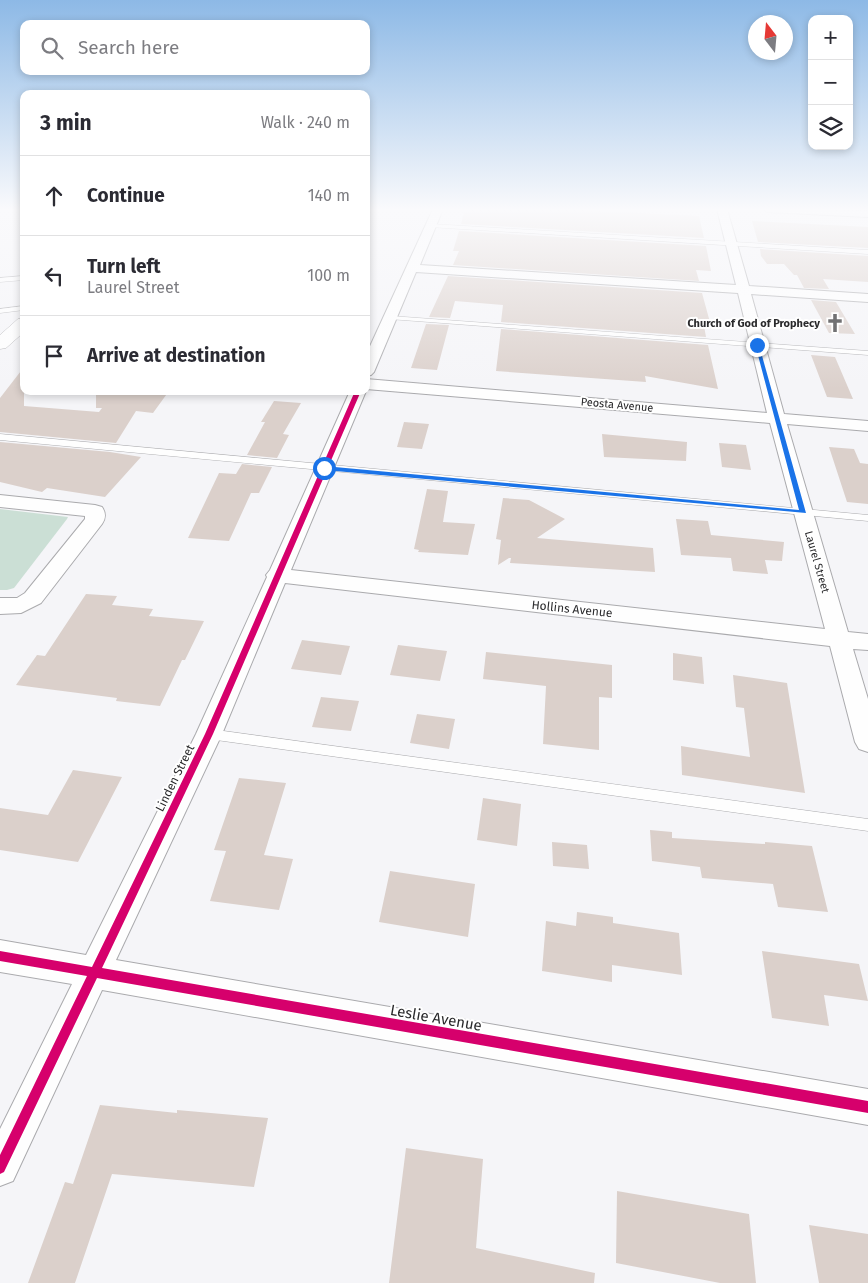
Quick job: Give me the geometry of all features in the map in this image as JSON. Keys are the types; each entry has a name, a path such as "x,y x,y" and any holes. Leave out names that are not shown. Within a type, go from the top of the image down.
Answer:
{"street":[{"path":"370,363 413,269"},
{"path":"426,269 868,298"},
{"name":"Laurel Street","path":"736,269 776,418 868,742"},
{"path":"0,344 20,327"},
{"name":"Peosta Avenue","path":"370,384 868,426"},
{"name":"Linden Street","path":"0,1168 209,734 276,575 356,395"},
{"path":"0,501 95,511 95,520 33,598 21,606 0,606"},
{"name":"Hollins Avenue","path":"276,575 868,642"},
{"name":"Leslie Avenue","path":"0,956 868,1107"}],"lane":[{"path":"0,280 20,278"},
{"path":"0,311 20,308"},
{"path":"390,318 868,353"},
{"path":"0,437 868,518"},
{"path":"209,734 868,825"}],"green space":[{"path":"0,509 68,517 14,588 7,590 0,590"}],"building":[{"path":"513,269 711,269 711,271 696,270 699,281"},
{"path":"788,269 868,269 868,282 823,279 829,289 804,288 797,275 794,275"},
{"path":"448,276 702,293 711,326 704,326 706,337 501,322 503,305 455,301 450,318 429,317"},
{"path":"811,300 836,302 855,334 829,333"},
{"path":"426,324 449,325 437,370 411,368"},
{"path":"501,329 708,345 718,389 645,376 646,382 496,371"},
{"path":"811,355 835,357 853,399 827,397"},
{"path":"20,372 20,395 24,395 24,406 99,412 102,408 96,408 96,395 166,395 153,413 136,411 116,443 0,432 0,398"},
{"path":"274,401 301,403 283,434 289,435 277,458 247,455 265,422 261,422"},
{"path":"404,422 429,424 422,449 397,447"},
{"path":"602,434 687,442 686,461 604,457"},
{"path":"0,442 110,452 141,457 105,497 47,488 42,492 0,482"},
{"path":"719,443 746,445 751,470 722,467"},
{"path":"829,447 854,449 860,463 868,464 868,504 847,502"},
{"path":"242,464 272,467 259,493 251,493 229,541 188,538 219,473 236,474"},
{"path":"427,489 448,491 443,522 475,524 468,555 418,552 419,550 414,549"},
{"path":"503,498 529,500 565,519 537,538 653,548 655,572 510,563 511,558 498,565 501,540 496,539"},
{"path":"676,519 708,521 711,535 784,542 782,561 765,560 768,574 733,571 731,558 681,555"},
{"path":"86,594 117,596 112,605 153,609 149,616 204,621 185,660 182,660 160,706 116,701 117,698 16,685 37,655 45,656"},
{"path":"302,640 350,646 341,675 291,669"},
{"path":"398,645 447,651 440,681 390,675"},
{"path":"486,652 612,665 612,698 599,697 599,750 543,744 546,686 483,679"},
{"path":"673,653 702,657 704,684 673,680"},
{"path":"733,675 787,683 805,793 682,775 681,746 750,757 744,708 736,707"},
{"path":"321,697 359,701 351,731 312,727"},
{"path":"417,714 455,719 449,749 410,743"},
{"path":"73,770 122,777 78,862 0,850 0,808 48,815"},
{"path":"239,778 286,783 264,855 293,859 279,910 210,901 226,851 214,850"},
{"path":"483,798 521,804 517,846 477,840"},
{"path":"650,830 672,832 672,838 812,846 828,912 778,907 773,884 702,878 700,867 652,861"},
{"path":"552,842 587,845 589,869 553,866"},
{"path":"390,871 475,884 468,937 379,922"},
{"path":"577,912 613,917 613,923 679,933 682,975 612,965 612,982 542,971 546,921 576,926"},
{"path":"762,951 859,964 868,1001 824,995 829,1026 772,1018"},
{"path":"100,1105 177,1113 177,1110 268,1118 254,1187 112,1174 75,1283 28,1283 65,1182 73,1184"},
{"path":"406,1148 483,1159 476,1248 595,1273 594,1283 389,1283"},
{"path":"617,1191 749,1214 756,1283 720,1283 616,1263"},
{"path":"809,1225 868,1234 868,1283 819,1283"}],"cycle path":[{"path":"0,1168 209,734 356,395"},
{"path":"0,956 868,1107"}],"place":[{"name":"Church of God of Prophecy","path":"835,323"}],"route":[{"path":"324,468 803,512 757,345"}]}
